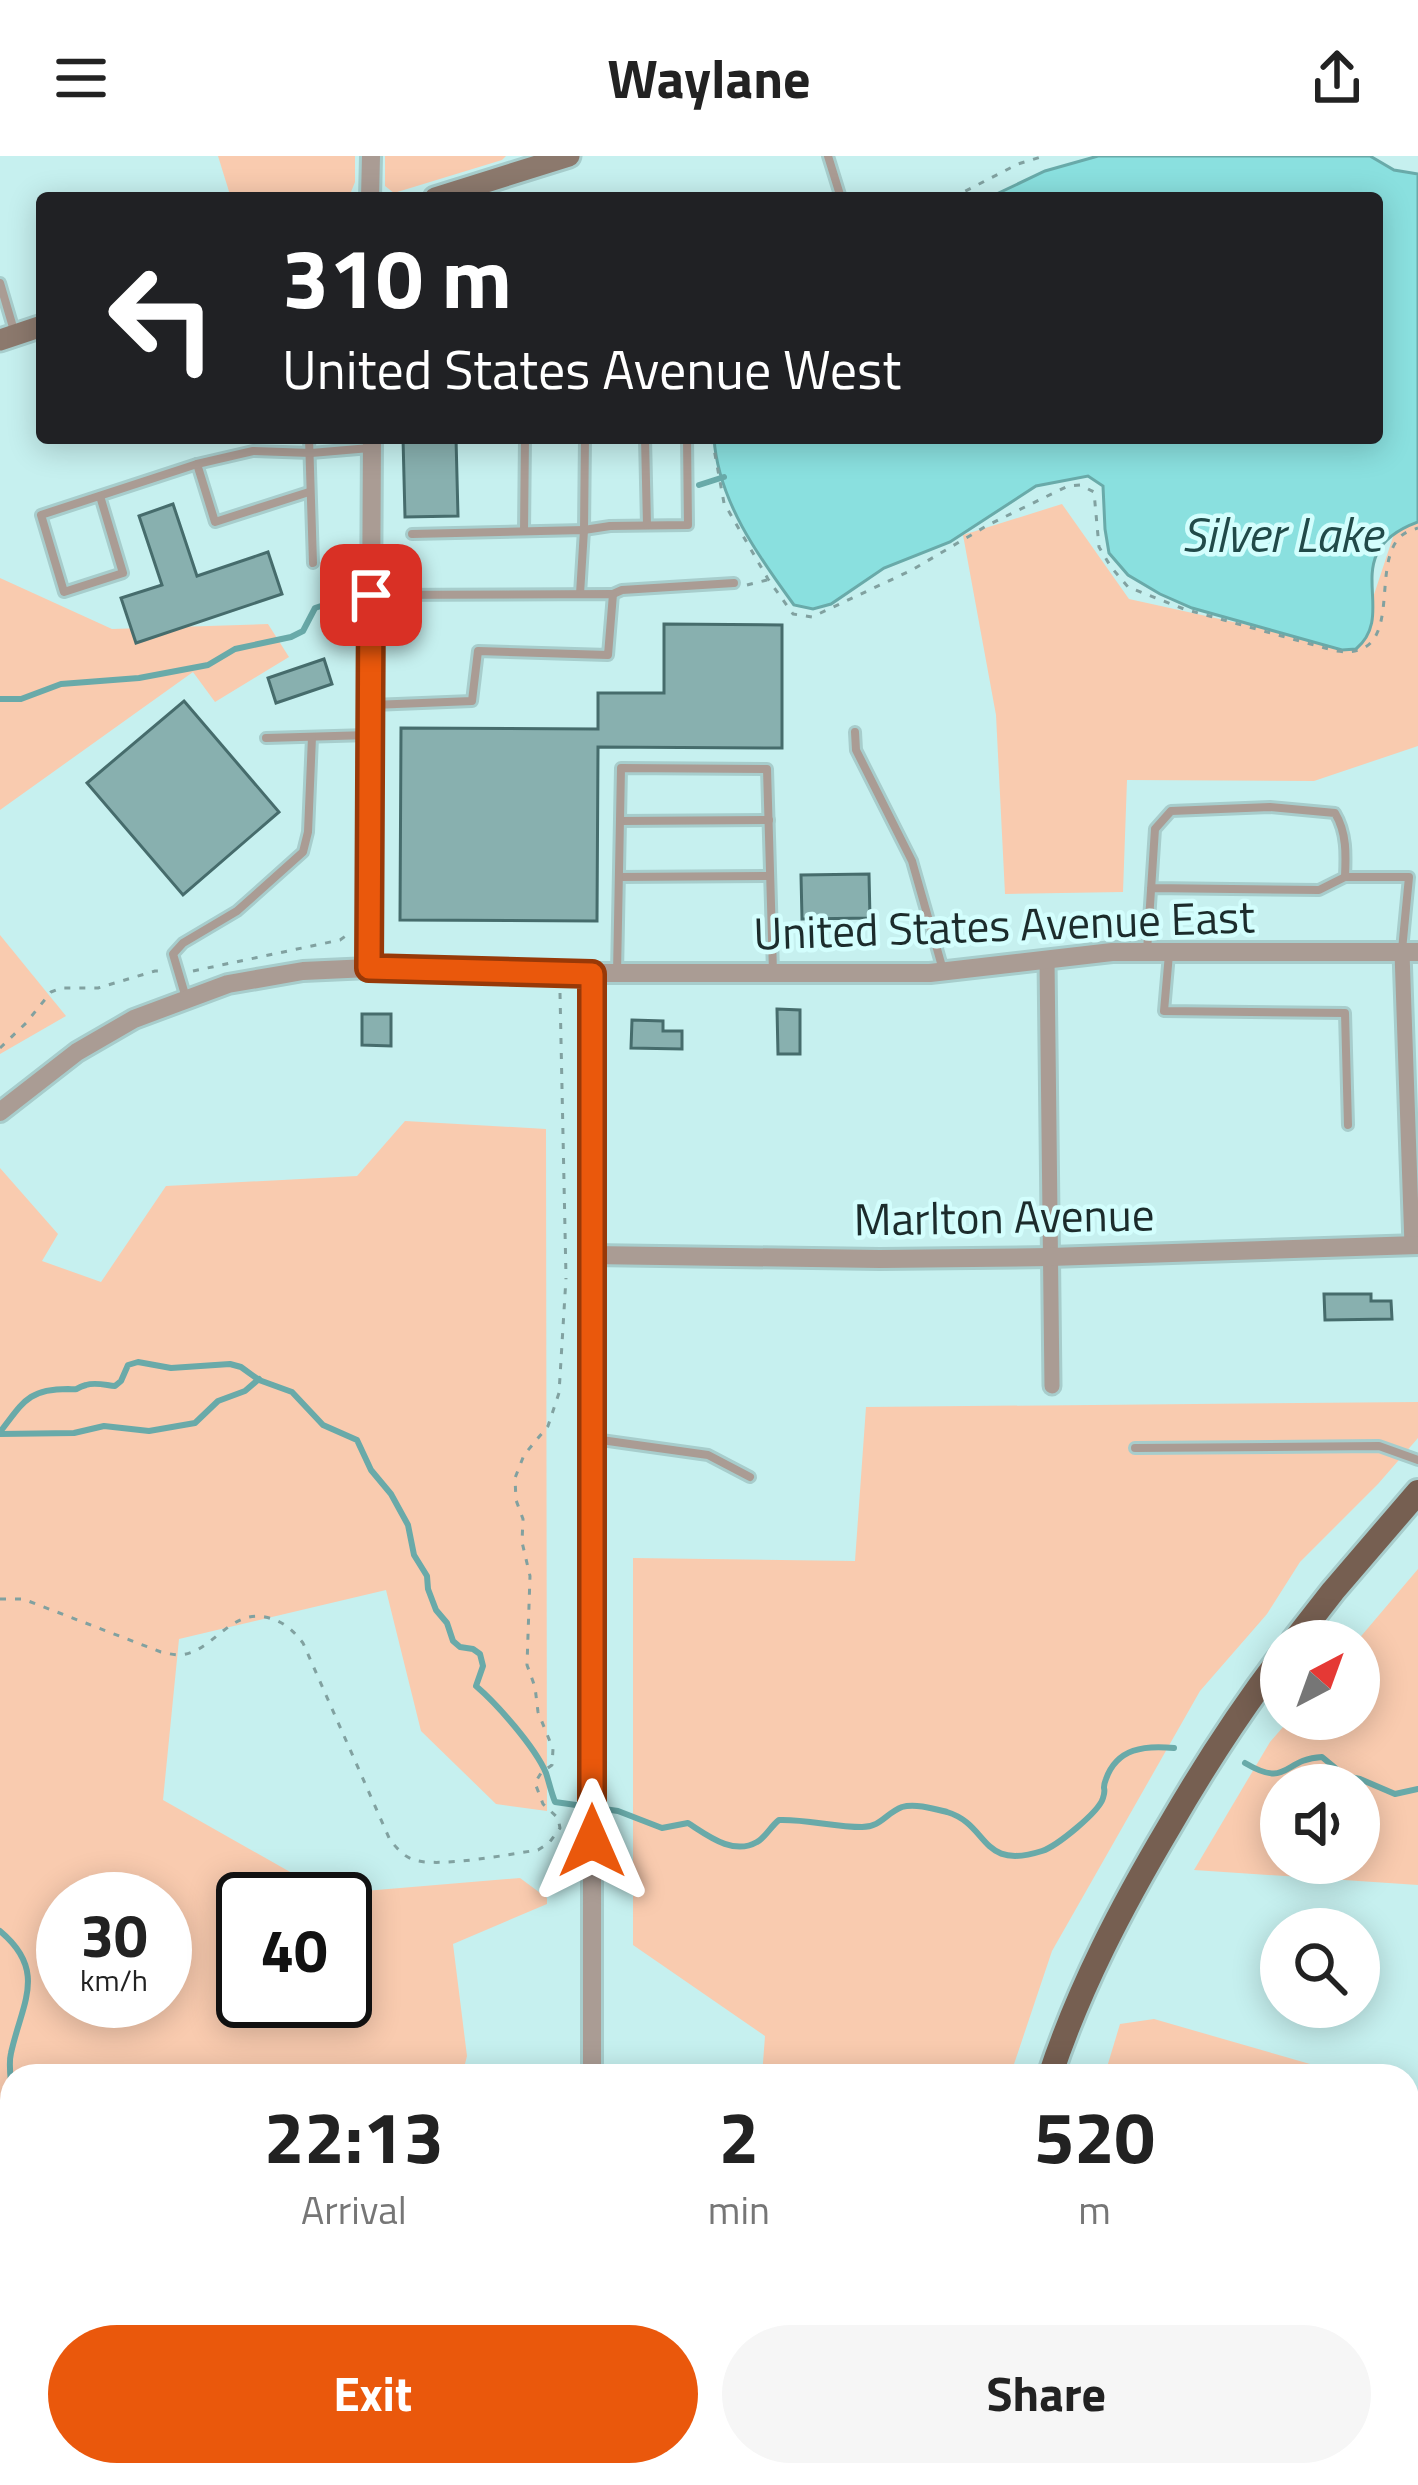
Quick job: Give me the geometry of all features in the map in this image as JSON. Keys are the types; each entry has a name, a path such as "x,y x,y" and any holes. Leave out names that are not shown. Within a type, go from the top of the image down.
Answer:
{"main road":[{"path":"453,192 555,158"},
{"path":"1310,1620 1418,1492"},
{"path":"1055,2064 1099,1953 1130,1893 1203,1768 1260,1688"}],"street":[{"path":"370,156 370,192"},
{"path":"369,968 372,444"},
{"name":"United States Avenue East","path":"0,1112 77,1052 134,1019 228,984 303,971 944,971 1112,952 1410,952"},
{"path":"1410,952 1415,1245"},
{"path":"1047,960 1052,1385"},
{"path":"592,974 592,2064"},
{"name":"Marlton Avenue","path":"591,1255 1050,1257 1415,1245"}],"lane":[{"path":"828,156 839,192"},
{"path":"0,283 8,338"},
{"path":"251,444 253,452"},
{"path":"310,444 313,563"},
{"path":"100,496 123,573 64,592 41,515 196,464 253,452 311,453 366,444"},
{"path":"524,531 525,444"},
{"path":"580,594 585,444"},
{"path":"645,444 647,525"},
{"path":"412,534 688,525 688,444"},
{"path":"196,464 215,523 309,492"},
{"path":"371,595 613,594 736,585"},
{"path":"370,705 472,701 478,652 608,655 613,594"},
{"path":"854,731 856,750 912,861 944,971"},
{"path":"266,738 370,735"},
{"path":"186,998 173,954 237,911 303,852 312,736"},
{"path":"617,973 621,768 767,769 773,973"},
{"path":"1147,952 1155,829 1172,811 1270,807 1335,814 1346,850 1346,877"},
{"path":"620,821 769,820"},
{"path":"619,878 769,876"},
{"path":"1151,888 1319,890 1346,877 1413,877 1410,952"},
{"path":"1169,952 1164,1011 1345,1013 1348,1125"},
{"path":"592,1439 708,1455 750,1478"},
{"path":"1135,1448 1379,1446 1418,1460"}],"path":[{"path":"964,192 1044,156"},
{"path":"713,444 724,502 768,579 793,614 812,617 912,570 988,525 1068,486 1080,485 1094,492 1099,547 1127,586 1184,609 1354,654 1369,645 1382,625 1393,549 1402,534 1418,528"},
{"path":"736,585 768,579"},
{"path":"0,1598 23,1599 161,1652 180,1654 239,1618 257,1616 284,1623 303,1643 399,1851 414,1861 434,1862 538,1850 549,1843 560,1828 558,1818 543,1804 535,1783 552,1766 553,1749 526,1665 530,1576 515,1478 524,1455 548,1426 559,1394 566,1278 559,973"},
{"path":"566,1278 591,1279"}],"shaded area":[{"path":"218,156 355,156 351,192 229,192"},
{"path":"385,156 506,156 397,192 385,186"},
{"path":"1062,504 1129,599 1356,649 1395,531 1418,523 1418,746 1314,781 1127,780 1123,892 1005,894 996,715 963,535"},
{"path":"0,578 112,629 268,624 289,657 215,702 193,672 0,810"},
{"path":"0,935 66,1016 0,1054"},
{"path":"405,1121 546,1129 547,1811 496,1804 421,1731 386,1590 179,1639 163,1800 290,1872 216,1872 216,2028 372,2028 372,1890 520,1878 547,1898 547,1904 453,1944 465,2064 0,2064 0,1168 58,1234 42,1261 101,1282 166,1186 357,1176"},
{"path":"1418,1402 1418,1438 1300,1562 1267,1614 1200,1691 1052,1951 1014,2064 763,2064 765,2036 633,1945 633,1558 855,1561 866,1407"},
{"path":"1418,1569 1418,1885 1380,1882 1380,1764 1260,1764 1260,1874 1194,1870 1270,1742 1380,1740 1380,1620 1375,1620"},
{"path":"1154,2019 1310,2064 1108,2064 1120,2024"}],"water":[{"name":"Silver Lake","path":"1098,156 1370,156 1394,170 1418,174 1418,522 1393,535 1379,550 1373,566 1372,618 1368,634 1356,649 1342,650 1192,608 1128,575 1109,553 1103,486 1088,476 1036,486 950,542 884,568 831,604 813,609 794,605 767,567 732,505 715,444 1383,444 1383,192 1001,192 1045,171"}],"building":[{"path":"403,444 456,444 458,516 405,517"},
{"path":"173,504 197,576 268,552 282,594 136,643 121,598 162,585 139,516"},
{"path":"664,624 782,625 782,748 598,747 597,921 400,920 401,728 598,729 598,693 664,693"},
{"path":"324,659 332,684 276,703 268,678"},
{"path":"184,701 279,812 183,895 87,783"},
{"path":"869,874 870,918 802,919 801,875"},
{"path":"777,1009 800,1010 800,1054 778,1054"},
{"path":"362,1014 391,1014 391,1046 362,1045"},
{"path":"632,1020 663,1021 663,1031 682,1031 682,1049 631,1048"},
{"path":"1324,1294 1371,1294 1371,1301 1391,1301 1392,1319 1325,1320"}],"waterway":[{"path":"699,485 724,477"},
{"path":"0,699 21,699 61,684 139,678 208,665 235,649 291,637 303,631 315,608 351,596"},
{"path":"0,1432 35,1395 93,1384 115,1386 128,1365 138,1362 171,1368 230,1364 292,1392 323,1425 357,1440 408,1525 414,1555 453,1641 480,1654 483,1666 476,1686 533,1751 555,1802 618,1811 662,1828 688,1823 739,1847 760,1840 779,1820 869,1826 902,1807 919,1806 961,1818 996,1851 1022,1856 1049,1848 1086,1820 1103,1798 1111,1769 1125,1755 1143,1748 1174,1748"},
{"path":"0,1434 74,1433 104,1426 149,1431 195,1423 218,1401 245,1391 259,1379"},
{"path":"1245,1763 1278,1773 1322,1757 1345,1776 1395,1794 1418,1789"},
{"path":"0,1931 24,1960 27,1974 10,2064"}],"route":[{"path":"371,595 369,968 592,974 592,1841"}]}
